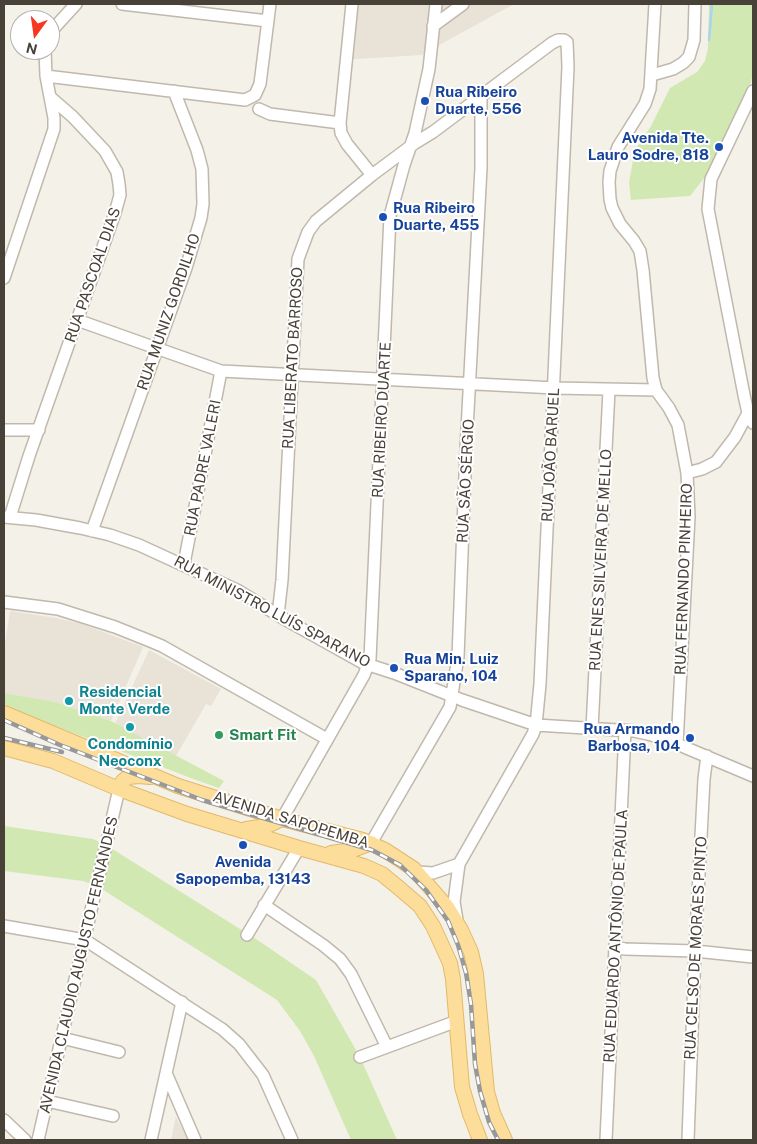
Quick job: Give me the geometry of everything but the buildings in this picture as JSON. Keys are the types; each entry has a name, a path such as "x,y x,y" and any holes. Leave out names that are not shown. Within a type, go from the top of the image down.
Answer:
{"main road":[{"name":"AVENIDA SAPOPEMBA","path":"4,713 172,783 282,819 371,843 385,850 417,872 447,906 471,952 476,974 487,1092 493,1113 505,1140"},
{"name":"AVENIDA SAPOPEMBA","path":"4,748 53,761 164,807 370,868 382,874 400,888 420,906 433,926 450,964 462,1087 480,1140"},
{"path":"119,789 123,781 132,776 147,777 172,783"},
{"path":"218,823 255,829 282,819"},
{"path":"318,853 342,853 371,843"},
{"path":"370,868 368,855 371,843"}],"street":[{"path":"60,22 76,4"},
{"path":"122,4 268,21"},
{"path":"46,76 245,100 255,96 260,84 270,4"},
{"path":"352,4 340,123 341,134 372,175"},
{"name":"RUA RIBEIRO DUARTE","path":"282,819 364,676 370,659 390,216 415,132 429,69 436,4"},
{"path":"433,26 463,4"},
{"path":"655,4 652,75 647,99 618,148 610,171 609,182 612,208 620,224 640,251 653,378 656,390 678,425 688,474"},
{"path":"652,75 673,69 684,63 689,57 694,40 694,4"},
{"name":"RUA JOÃO BARUEL","path":"457,924 454,902 459,864 533,734 536,725 540,684 568,67 567,42 558,40 552,43"},
{"name":"RUA LIBERATO BARROSO","path":"278,615 282,580 298,260 308,232 316,221 372,175 552,43"},
{"path":"4,278 54,129 45,60"},
{"name":"RUA MUNIZ GORDILHO","path":"92,531 186,268 201,218 203,204 202,169 197,150 174,91"},
{"path":"751,418 708,209 711,180 753,91"},
{"name":"RUA SÃO SÉRGIO","path":"371,843 450,707 458,657 481,168 481,96"},
{"name":"RUA PASCOAL DIAS","path":"7,517 120,195 117,172 104,151 50,97"},
{"path":"260,109 270,114 340,123"},
{"path":"741,116 753,114"},
{"path":"77,320 221,371 554,388 656,390"},
{"name":"RUA PADRE VALERI","path":"184,564 221,371"},
{"name":"RUA ENES SILVEIRA DE MELLO","path":"592,729 608,390"},
{"name":"RUA FERNANDO PINHEIRO","path":"677,744 689,518 688,474 702,470 716,462 751,418"},
{"path":"4,430 39,430"},
{"name":"RUA MINISTRO LUÍS SPARANO","path":"7,517 36,520 92,531 139,545 184,564 236,590 341,651 368,664 452,696 536,725 648,734 753,776"},
{"path":"4,602 58,609 115,627 150,641 327,739"},
{"name":"RUA EDUARDO ANTÔNIO DE PAULA","path":"606,1140 626,731"},
{"name":"RUA CELSO DE MORAES PINTO","path":"688,1140 695,951 706,756"},
{"name":"AVENIDA CLAUDIO AUGUSTO FERNANDES","path":"38,1140 119,789"},
{"path":"247,935 299,848"},
{"path":"417,872 433,873 459,864"},
{"path":"264,905 323,944 340,959 351,974 386,1047"},
{"path":"4,926 84,940 222,1029 239,1044 263,1075 292,1140"},
{"path":"615,947 695,951 753,957"},
{"path":"151,1140 182,1002"},
{"path":"360,1057 457,1021"},
{"path":"62,1038 119,1052"},
{"path":"166,1073 195,1140"},
{"path":"47,1101 113,1116"},
{"path":"4,1120 25,1140"}],"shaded area":[{"path":"348,4 514,4 421,55 341,60"},
{"path":"10,611 82,624 143,647 111,721 56,702 4,693 4,645"},
{"path":"149,650 221,689 211,706 206,704 176,756 115,724"},
{"path":"176,1117 188,1140 171,1140"}],"green space":[{"path":"709,4 753,4 753,74 745,104 720,158 690,196 631,200 629,182 635,150 651,126 670,88 697,72 705,61 708,48"},
{"path":"4,693 56,702 111,721 224,781 219,788 24,714 4,704"},
{"path":"4,826 93,839 106,845 256,939 316,980 360,1057 397,1140 351,1140 314,1056 300,1031 277,1000 97,886 83,881 4,871"}],"waterway":[{"path":"709,40 712,4"}],"railway":[{"path":"4,720 60,745 202,800 372,850 400,865 426,890 448,921 458,945 466,973 471,1004 475,1064 480,1091 489,1122 498,1140"},
{"path":"4,738 62,752"}],"place":[{"name":"Rua Ribeiro Duarte, 556","path":"425,101"},
{"name":"Avenida Tte. Lauro Sodre, 818","path":"719,147"},
{"name":"Rua Ribeiro Duarte, 455","path":"383,217"},
{"name":"Rua Min. Luiz Sparano, 104","path":"394,668"},
{"name":"Residencial Monte Verde","path":"69,701"},
{"name":"Condomínio Neoconx","path":"130,727"},
{"name":"Smart Fit","path":"219,735"},
{"name":"Rua Armando Barbosa, 104","path":"690,738"},
{"name":"Avenida Sapopemba, 13143","path":"243,845"}]}
